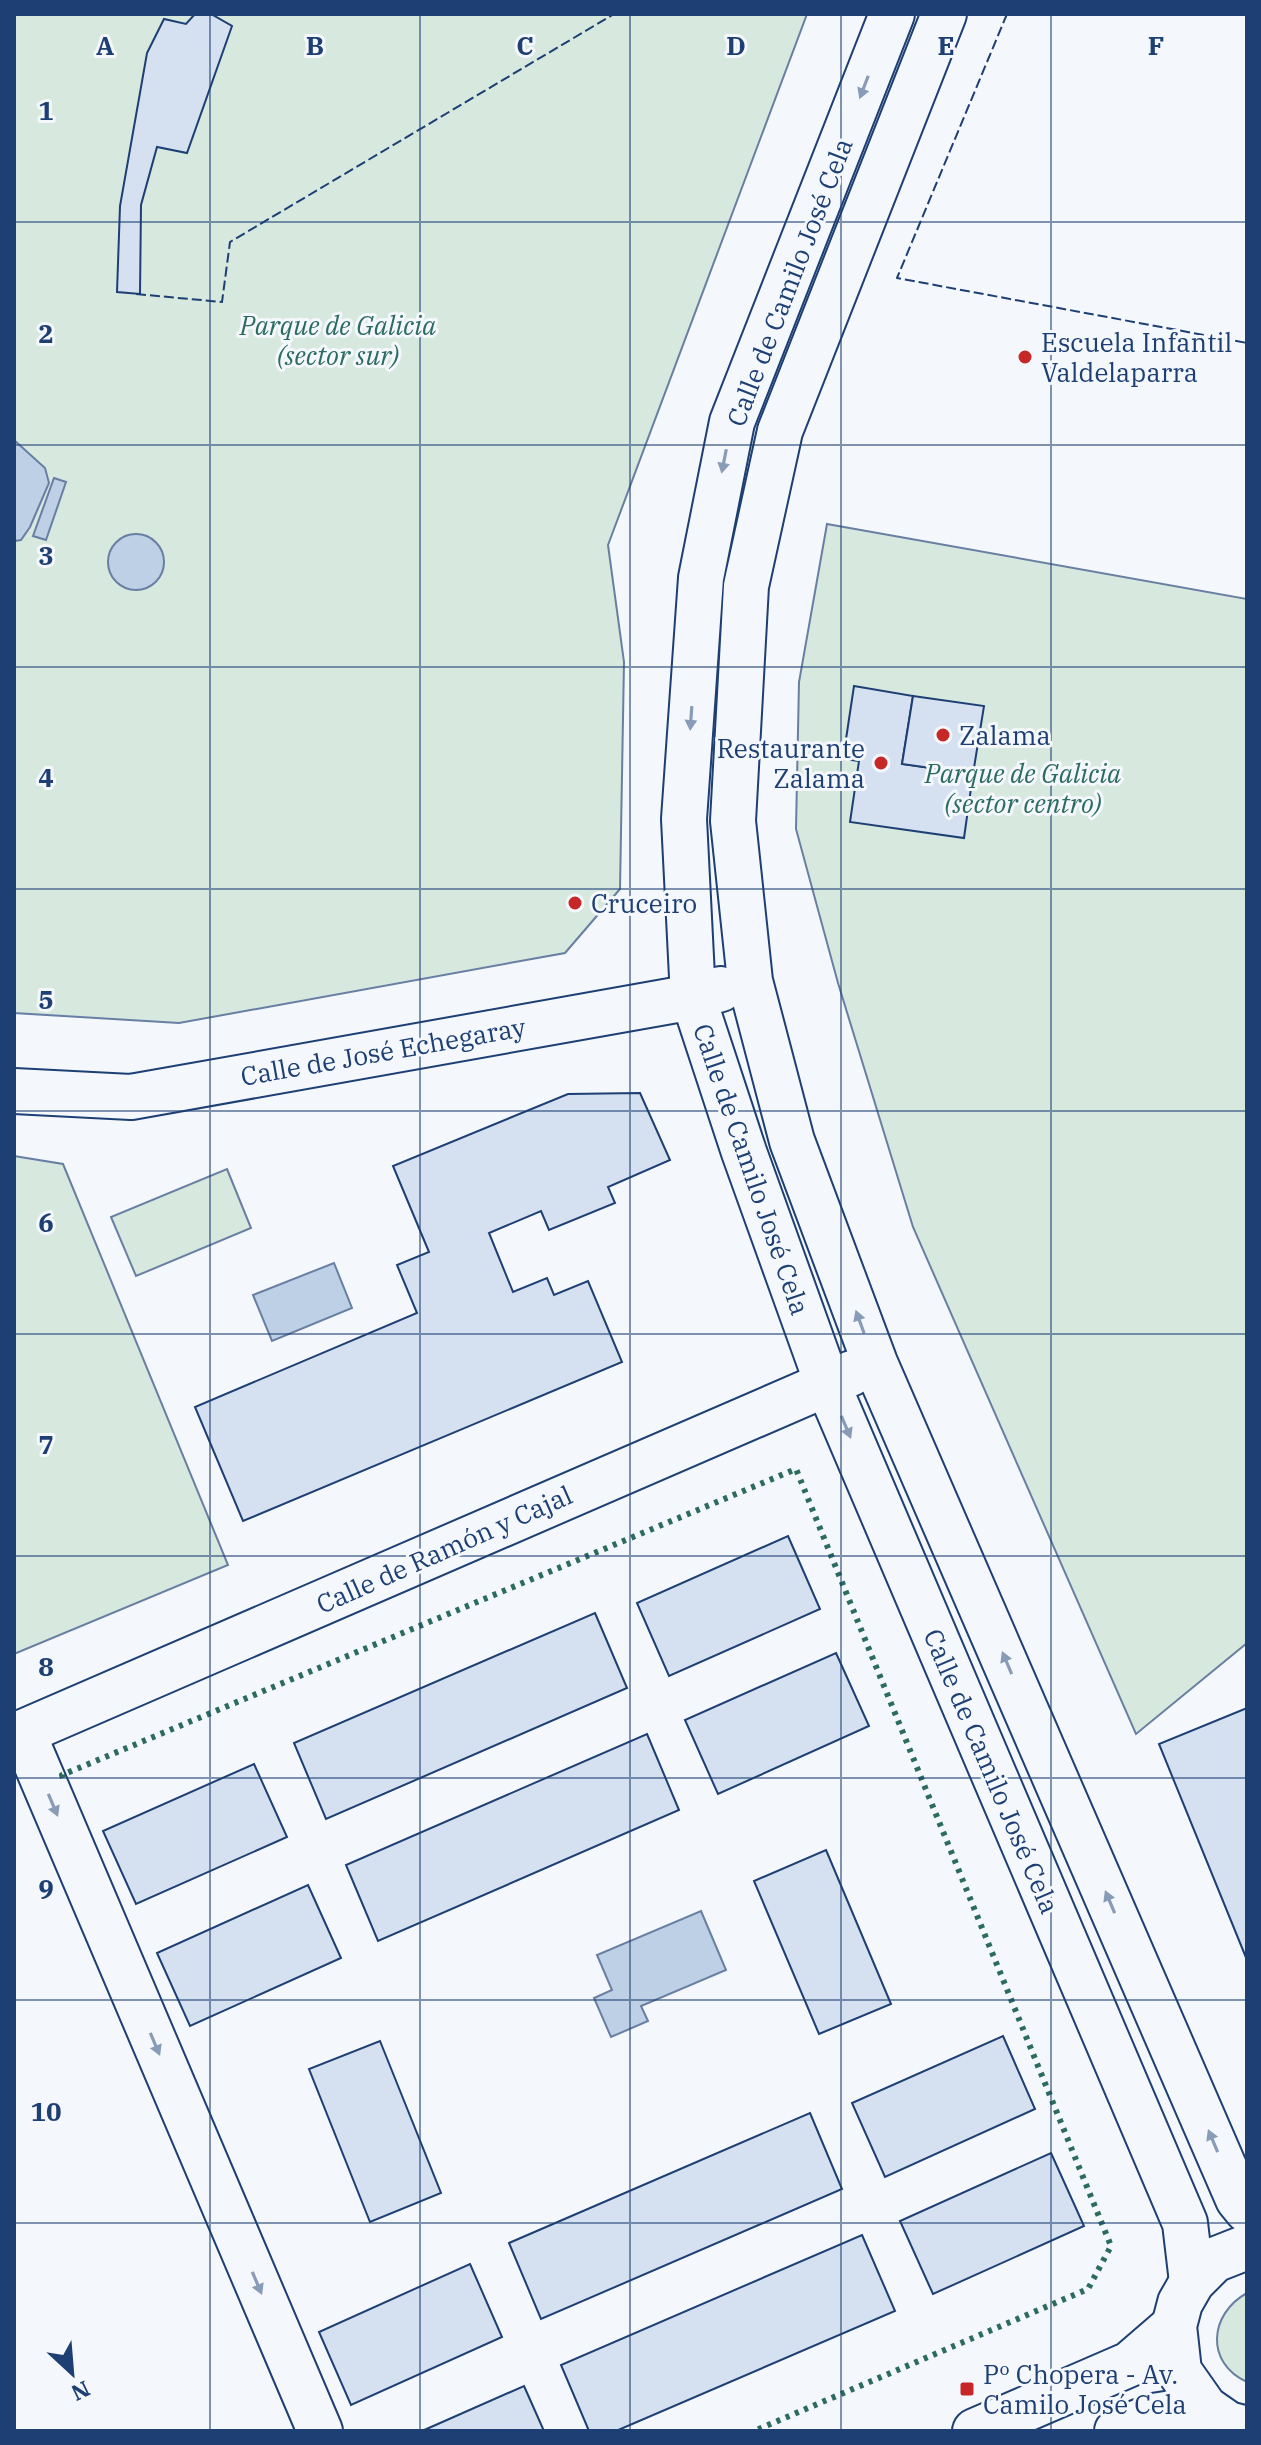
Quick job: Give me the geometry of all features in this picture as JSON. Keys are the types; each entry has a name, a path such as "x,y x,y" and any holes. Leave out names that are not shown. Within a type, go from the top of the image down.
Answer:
{"street":[{"name":"Calle de Camilo José Cela","path":"892,14 732,422 700,593 684,819 693,997 744,1152 827,1383 1185,2223 1192,2282"},
{"name":"Calle de Camilo José Cela","path":"944,14 780,431 746,586 733,821 750,981 792,1141 875,1363 1238,2199 1247,2210"},
{"name":"Calle de José Echegaray","path":"14,1091 131,1097 693,997 750,981"},
{"name":"Calle de Ramón y Cajal","path":"18,1735 875,1363"},
{"path":"18,1735 320,2431"},
{"path":"1247,2247 1214,2260 1192,2282 1180,2303 1174,2326 1179,2371 1205,2408 1228,2424 1247,2429"},
{"path":"975,2431 1130,2364 1174,2326"},
{"path":"1117,2431 1153,2416 1205,2408"}],"green space":[{"name":"Parque de Galicia (sector sur)","path":"14,14 807,14 608,545 624,662 620,889 565,953 179,1023 14,1013"},
{"name":"Parque de Galicia (sector centro)","path":"827,524 1247,599 1247,1643 1136,1734 913,1227 838,983 796,829 799,682"},
{"path":"14,1156 63,1164 228,1565 14,1654"},
{"path":"227,1169 251,1228 136,1276 111,1217"},
{"path":"1247,2293 1247,2382 1233,2374 1224,2363 1217,2338 1225,2313"}],"water":[{"path":"14,440 45,468 49,483 30,527 21,540 14,541"},
{"path":"54,478 66,482 46,540 33,536"},
{"path":"136,534 156,542 164,562 156,582 136,590 116,582 108,562 116,542"},
{"path":"334,1263 352,1308 272,1341 253,1295"},
{"path":"701,1911 726,1970 641,2006 648,2021 611,2037 594,1998 612,1990 597,1955"}],"building":[{"path":"195,14 211,14 232,26 187,153 157,147 141,205 140,294 117,292 120,206 147,53 164,19 186,24"},
{"name":"Restaurante Zalama","path":"854,686 913,696 902,764 973,774 964,838 850,822 859,761 843,759"},
{"name":"Zalama","path":"913,696 984,706 973,774 902,764"},
{"path":"640,1093 670,1160 608,1187 615,1203 549,1230 541,1211 489,1233 513,1292 547,1278 554,1295 588,1281 622,1362 243,1521 195,1407 417,1313 397,1265 429,1252 393,1166 568,1094"},
{"path":"788,1536 820,1609 669,1676 637,1603"},
{"path":"595,1613 627,1688 326,1819 294,1743"},
{"path":"836,1653 869,1726 718,1794 685,1720"},
{"path":"1247,1708 1247,1960 1159,1744"},
{"path":"647,1734 679,1810 378,1941 346,1865"},
{"path":"254,1764 287,1837 136,1904 103,1831"},
{"path":"826,1850 891,2004 819,2034 754,1881"},
{"path":"308,1885 341,1958 190,2026 157,1953"},
{"path":"1003,2036 1035,2109 885,2177 852,2103"},
{"path":"380,2041 441,2193 370,2222 309,2069"},
{"path":"810,2113 842,2189 541,2319 509,2243"},
{"path":"1051,2153 1084,2226 933,2294 900,2221"},
{"path":"862,2235 895,2311 616,2431 589,2431 561,2365"},
{"path":"470,2264 502,2337 351,2405 319,2332"},
{"path":"524,2386 544,2431 422,2431"}],"hedge":[{"path":"63,1778 62,1775 796,1469 1111,2246 1088,2289 754,2431"}],"fence":[{"path":"136,294 222,302 230,242 614,14"},
{"path":"1007,14 897,278 1247,343"}],"place":[{"name":"Escuela Infantil Valdelaparra","path":"1025,357"},
{"name":"Zalama","path":"943,735"},
{"name":"Restaurante Zalama","path":"881,763"},
{"name":"Cruceiro","path":"575,903"},
{"name":"Pº Chopera - Av. Camilo José Cela","path":"967,2389"}]}
